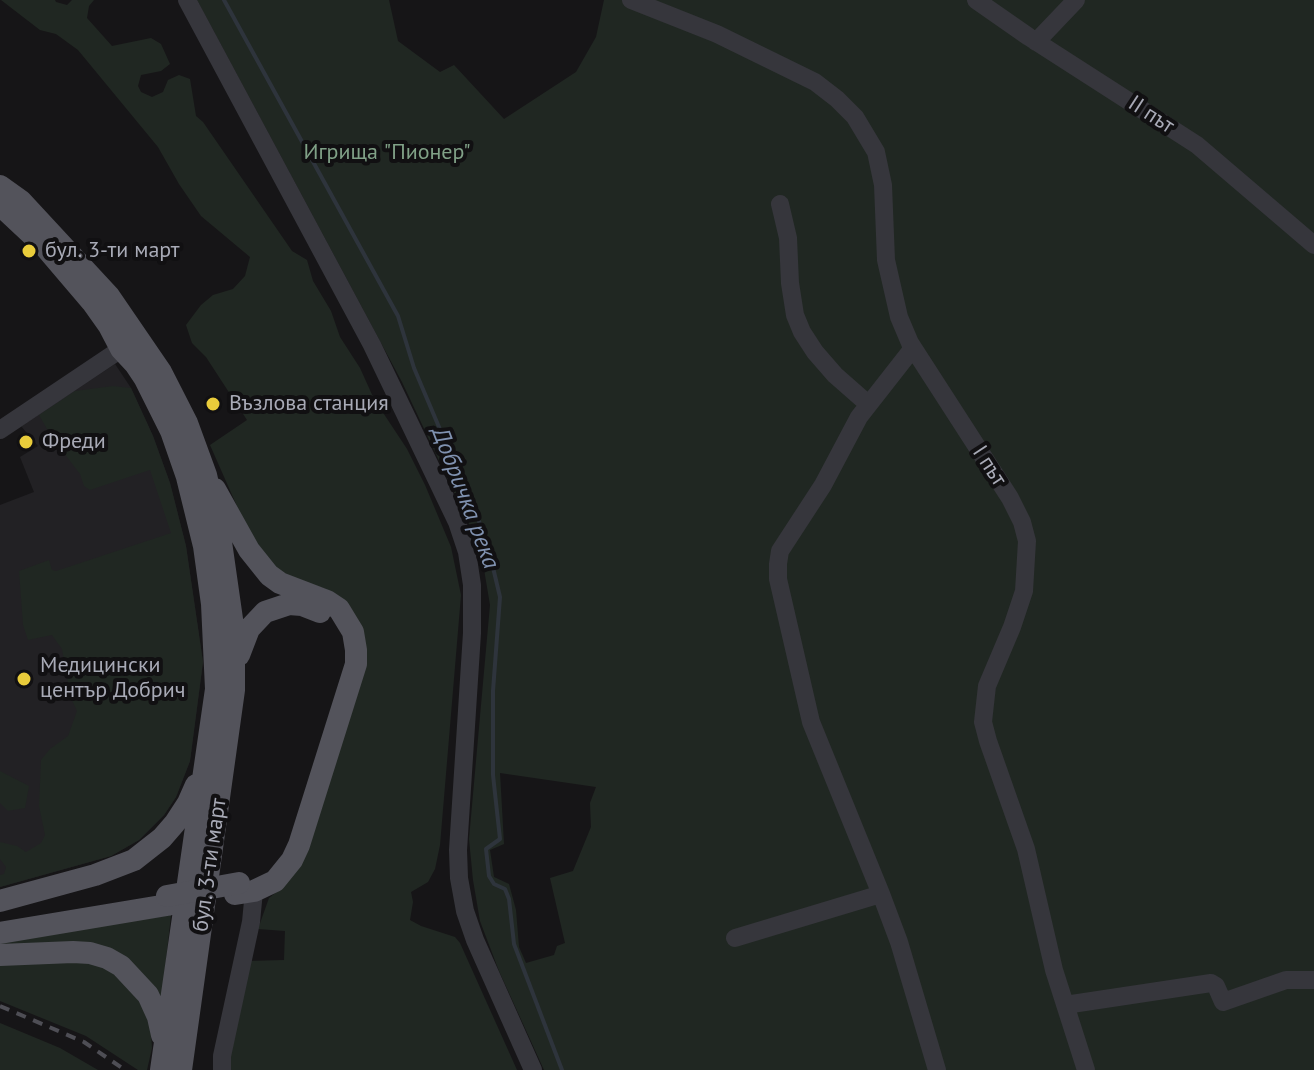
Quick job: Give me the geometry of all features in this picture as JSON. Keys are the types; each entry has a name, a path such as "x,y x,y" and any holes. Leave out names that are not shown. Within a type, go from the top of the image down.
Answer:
{"main road":[{"name":"бул. 3-ти март","path":"0,186 21,201 109,296 128,345 171,431 187,477 204,546 216,662 213,721 161,1070"},
{"name":"бул. 3-ти март","path":"0,205 46,248 109,326 161,372 187,423 206,475 231,600 236,664 181,1070"},
{"path":"0,933 275,881 286,870 299,845 356,664 353,632 339,609 269,575 249,550 206,475"},
{"path":"236,664 249,629 257,619 265,612 289,604 302,605 325,615 340,634 343,646 344,661 288,842 271,868 245,887"},
{"path":"0,901 116,869 148,851 162,838 188,803 207,758"},
{"path":"0,922 167,900"},
{"path":"0,955 82,952 114,962 136,979 148,995 158,1017 164,1045"}],"street":[{"path":"187,0 372,345 441,485 467,552 472,585 472,633 459,878 465,911 475,940 533,1070"},
{"name":"І път","path":"631,0 717,34 815,82 855,117 876,152 881,169 886,260 899,317 913,348 1010,498 1027,541 1024,591 987,686 983,722 1026,849 1047,944 1086,1070"},
{"name":"ІІ път","path":"976,0 1197,145 1314,245"},
{"path":"1036,42 1076,0"},
{"path":"780,204 788,238 795,315 802,332 835,375 868,404"},
{"path":"0,430 128,345"},
{"path":"913,348 868,404 823,485 780,551 778,579 811,722 899,942 937,1070"},
{"path":"222,1070 222,1056 251,922 245,887"},
{"path":"735,938 881,894"},
{"path":"1065,1005 1211,983 1216,986 1223,1002 1286,980 1314,980"}],"shaded area":[{"path":"115,364 131,388 153,436 170,483 186,546 203,662 190,761 176,797 164,815 139,840 111,856 0,887 0,505 34,492 20,457 38,446 21,426"}],"green space":[{"path":"1,0 55,0 67,5 72,0 94,0 89,6 87,18 112,46 151,38 161,44 170,64 161,71 141,75 138,86 141,92 152,97 163,92 168,80 179,75 190,79 196,116 292,251 307,260 313,281 331,311 340,337 425,485 451,547 461,595 440,845 435,869 428,882 411,892 410,920 455,937 460,943 517,1070 226,1070 248,961 284,960 285,931 258,929 269,898 279,890 364,668 344,602 326,589 285,576 255,547 210,445 247,420 206,357 192,343 186,325 213,295 233,289 245,276 250,257 201,216 158,147 78,50 56,34 40,30"},
{"name":"Игрища \"Пионер\"","path":"197,0 389,0 398,41 440,72 454,65 504,119 576,72 596,37 604,0 1314,0 1314,1070 544,1070 480,921 473,880 469,839 490,605 483,563 469,524 402,382","holes":["500,773 596,787 590,803 591,827 573,871 550,878 565,943 557,946 554,955 526,963 519,947 516,910 509,884 494,877 490,850 504,844"]},
{"path":"113,386 131,388 153,436 170,483 186,546 203,662 190,761 176,797 164,815 139,840 111,856 0,887 0,875 4,874 6,867 0,859 0,842 26,852 41,843 45,835 39,806 41,760 68,736 77,711 71,698 62,649 52,635 28,640 23,625 19,571 49,560 52,570 56,571 171,533 150,470 90,490 84,486 80,474 39,415 75,391"},
{"path":"0,771 29,786 25,808 8,811 0,803"},
{"path":"171,915 161,1006 142,974 127,958 0,949 0,941"},
{"path":"73,960 105,965 128,983 150,1020 152,1048 147,1070 138,1070 86,1036 0,1001 0,963"},
{"path":"0,1023 60,1048 98,1070 0,1070"}],"waterway":[{"name":"Добричка река","path":"224,0 398,316 414,368 486,538 500,597 493,691 493,775 500,839 486,849 489,876 494,884 505,889 509,899 514,944 562,1070"}],"railway":[{"path":"0,1006 84,1042 125,1070"}],"place":[{"name":"бул. 3-ти март","path":"29,251"},
{"name":"Възлова станция","path":"213,404"},
{"name":"Фреди","path":"26,442"},
{"name":"Медицински център Добрич","path":"24,679"}]}
